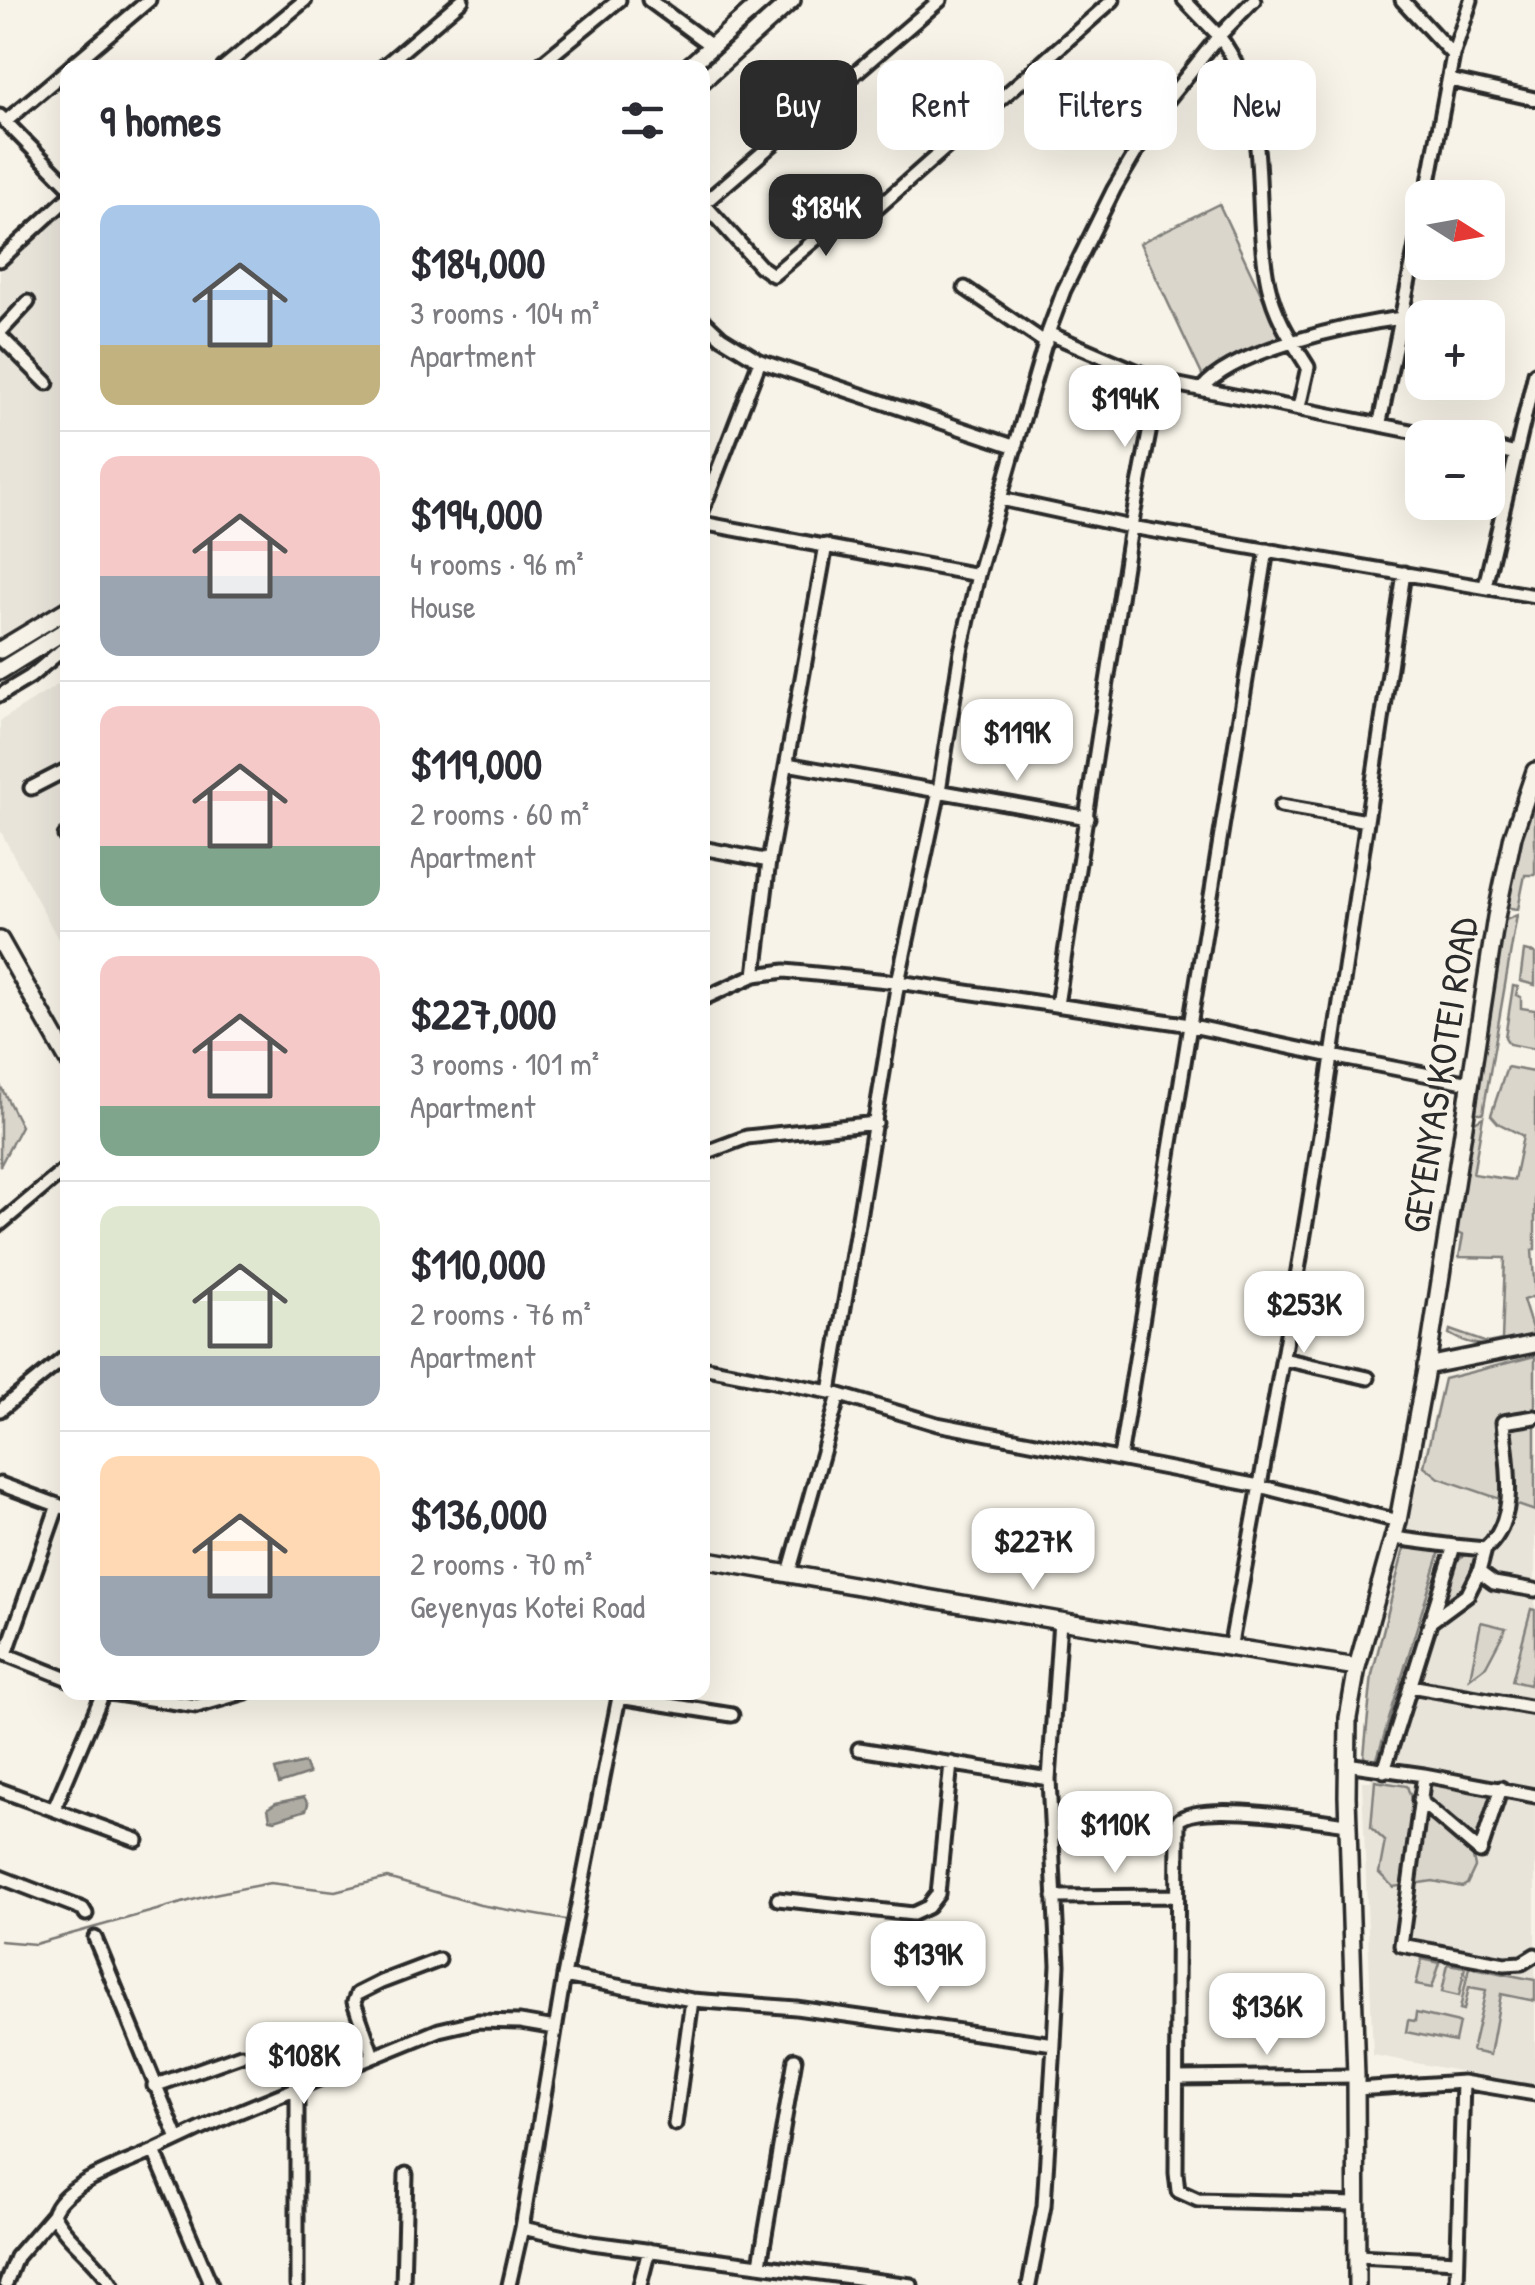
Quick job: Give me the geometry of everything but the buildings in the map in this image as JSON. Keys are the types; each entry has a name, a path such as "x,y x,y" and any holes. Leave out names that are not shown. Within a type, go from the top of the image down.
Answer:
{"street":[{"path":"78,60 149,0"},
{"path":"234,60 305,0"},
{"path":"391,60 462,0"},
{"path":"546,60 619,0"},
{"path":"649,0 710,45"},
{"path":"694,60 764,0"},
{"path":"710,74 792,0"},
{"path":"710,198 940,0"},
{"path":"710,212 760,266 773,274 830,227 857,226 1112,0"},
{"path":"1184,0 1237,60 1258,142 1268,287 1282,330 1308,367 1298,407"},
{"path":"789,1574 834,1393 898,982 939,790 962,650 978,575 1047,338 1064,290 1114,189 1164,104 1254,0"},
{"path":"1402,0 1454,55"},
{"path":"1430,180 1454,55 1472,0"},
{"path":"60,74 3,119 60,177"},
{"path":"1450,80 1535,99"},
{"path":"0,260 60,205"},
{"path":"1380,422 1409,280"},
{"path":"965,288 1047,338 1159,381 1405,428"},
{"path":"28,302 0,334 46,383"},
{"path":"1202,389 1241,364 1290,341 1402,318"},
{"path":"710,327 760,360 1016,447"},
{"path":"710,490 760,360"},
{"path":"1485,586 1535,373"},
{"path":"1057,1005 1131,527 1159,381"},
{"path":"1505,451 1516,454"},
{"path":"1001,498 1131,527 1535,596"},
{"path":"710,524 978,575"},
{"path":"755,975 769,861 826,544"},
{"path":"1120,1458 1268,550"},
{"path":"1230,1649 1283,1359 1332,1056 1404,573"},
{"path":"0,650 60,614"},
{"path":"0,671 60,634"},
{"path":"0,694 30,677 60,652"},
{"path":"787,764 1088,818"},
{"name":"GEYENYAS KOTEI ROAD","path":"1357,2285 1348,1718 1357,1668 1398,1521 1499,900 1519,814 1535,770"},
{"path":"30,788 60,773"},
{"path":"1282,806 1367,822"},
{"path":"710,850 769,861"},
{"path":"0,940 60,1046"},
{"path":"710,995 755,975 798,970 1190,1026 1470,1083"},
{"path":"710,1151 747,1136 876,1123"},
{"path":"0,1224 60,1174"},
{"path":"1426,1366 1535,1344"},
{"path":"1283,1359 1368,1378"},
{"path":"0,1410 60,1361"},
{"path":"710,1369 834,1393 937,1424 1260,1486 1398,1521"},
{"path":"1430,1622 1468,1594 1485,1549 1504,1528 1507,1506 1503,1422 1535,1417"},
{"path":"0,1484 60,1506"},
{"path":"60,1514 3,1653 60,1675"},
{"path":"1394,1538 1485,1549"},
{"path":"1384,1771 1454,1546"},
{"path":"710,1560 1357,1668"},
{"path":"1479,1572 1494,1583 1535,1590"},
{"path":"1029,2285 1044,2206 1058,1965 1049,1779 1060,1621"},
{"path":"1410,1686 1535,1708"},
{"path":"54,1809 100,1700"},
{"path":"148,1700 182,1706 222,1700"},
{"path":"509,2285 618,1700"},
{"path":"647,1700 732,1715"},
{"path":"859,1750 1049,1779"},
{"path":"778,1900 913,1914 928,1907 938,1894 951,1764"},
{"path":"1346,1764 1535,1796"},
{"path":"1424,1775 1401,1945 1505,1964 1522,1963 1535,1955"},
{"path":"1419,1800 1480,1852 1501,1788"},
{"path":"0,1790 137,1840"},
{"path":"1348,1824 1211,1810 1186,1813 1178,1821 1176,2173 1178,2190 1187,2197 1356,2204"},
{"path":"0,1877 83,1909 86,1914"},
{"path":"1054,1897 1176,1896"},
{"path":"95,1938 178,2139"},
{"path":"373,2056 354,2002 357,1994 439,1960"},
{"path":"564,1976 692,2000 796,2008 1054,2044"},
{"path":"675,2124 692,2000"},
{"path":"6,2283 16,2257 68,2192 178,2139 439,2030 478,2021 554,2028"},
{"path":"154,2086 241,2055"},
{"path":"760,2264 795,2059"},
{"path":"1177,2078 1463,2082 1535,2094"},
{"path":"1456,2285 1463,2082"},
{"path":"296,2087 297,2285"},
{"path":"154,2151 211,2285"},
{"path":"403,2285 406,2174"},
{"path":"53,2214 58,2224 102,2268 112,2285"},
{"path":"522,2228 592,2244 912,2285"},
{"path":"640,2285 649,2250"},
{"path":"1358,2256 1456,2261"}],"shaded area":[{"path":"1219,204 1282,339 1203,377 1140,243"},
{"path":"60,218 60,612 0,646 0,272"},
{"path":"60,683 60,943 0,830 0,721"},
{"path":"1535,780 1535,875 1525,875 1518,909 1502,907"},
{"path":"1517,915 1483,1113 1473,1113 1501,922"},
{"path":"1524,951 1535,953 1535,985 1520,981"},
{"path":"1513,986 1518,987 1516,995 1521,997 1521,1008 1535,1010 1535,1049 1509,1044 1505,1037"},
{"path":"1535,1066 1535,1296 1523,1300 1535,1338 1491,1345 1471,1343 1449,1334 1450,1330 1487,1343 1502,1340 1505,1258 1459,1257 1463,1235 1450,1231 1473,1123 1483,1117 1473,1174 1514,1180 1523,1136 1491,1115 1507,1067 1533,1072"},
{"path":"0,1085 21,1126 0,1166"},
{"path":"1535,1354 1535,2085 1373,2055 1362,1781 1371,1781 1376,1764 1363,1759 1370,1675 1443,1377"},
{"path":"1535,1356 1535,1511 1439,1478 1424,1466 1444,1379"},
{"path":"1406,1541 1441,1548 1376,1762 1367,1762 1364,1756 1372,1675"},
{"path":"1470,1553 1476,1555 1471,1584 1438,1615 1453,1561"},
{"path":"1531,1609 1535,1610 1535,1662 1529,1685 1512,1681"},
{"path":"1481,1622 1506,1628 1486,1666 1470,1678"},
{"path":"304,1763 309,1774 279,1784 275,1770"},
{"path":"1375,1781 1407,1786 1412,1801 1472,1853 1475,1867 1467,1884 1462,1887 1433,1881 1393,1887 1379,1873 1385,1841 1371,1828"},
{"path":"1461,1783 1493,1794 1475,1842 1423,1798 1428,1784"},
{"path":"304,1797 306,1810 270,1819 268,1808"},
{"path":"1422,1959 1440,1963 1432,1988 1416,1985"},
{"path":"1448,1964 1465,1967 1459,1996 1442,1992"},
{"path":"1469,1967 1535,1980 1535,2001 1501,1994 1490,2055 1472,2051 1486,1990 1469,1987 1464,2010 1460,2009"},
{"path":"1416,2013 1459,2023 1455,2042 1406,2032 1408,2020 1415,2021"}],"waterway":[{"path":"0,1941 35,1944 214,1894 270,1883 335,1891 387,1878 480,1905 566,1920"}]}
